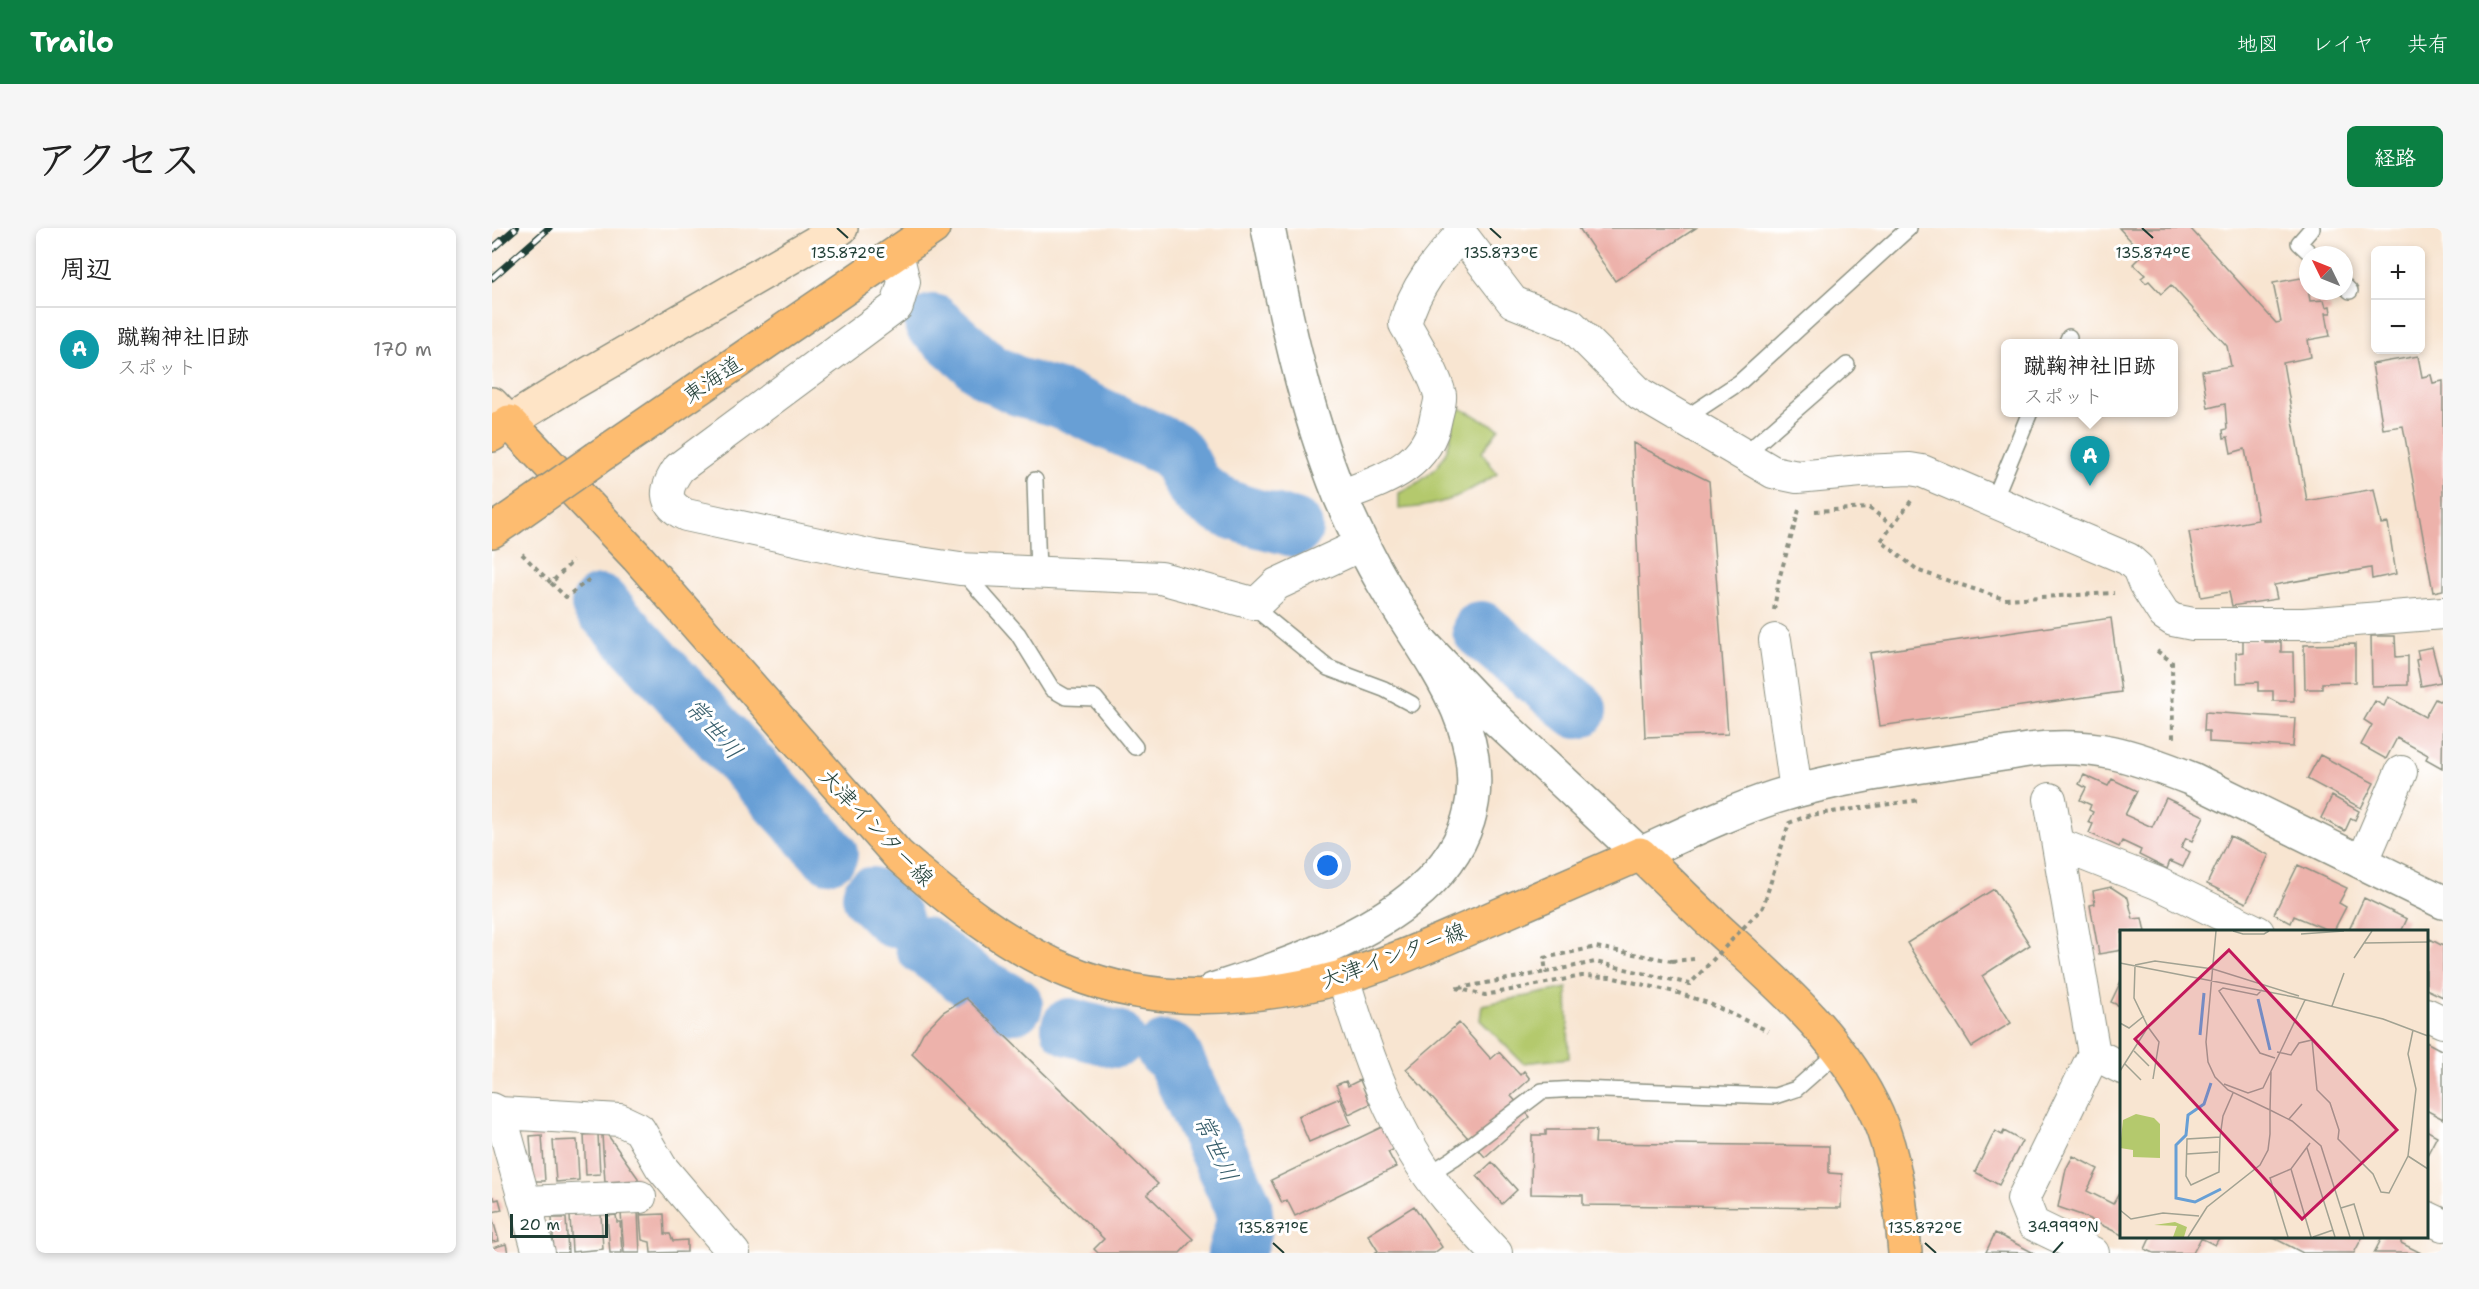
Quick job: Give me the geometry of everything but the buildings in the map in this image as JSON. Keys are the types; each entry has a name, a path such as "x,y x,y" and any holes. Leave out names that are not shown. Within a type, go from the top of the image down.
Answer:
{"main road":[{"path":"498,421 558,391 841,228"},
{"name":"東海道","path":"501,525 933,228"},
{"name":"大津インター線","path":"498,421 637,557 891,846 943,895 1026,950 1069,972 1104,984 1152,993 1194,997 1237,996 1291,989 1343,977 1408,954 1640,854"},
{"path":"1640,854 1778,982 1858,1078 1878,1116 1890,1157 1901,1213 1905,1253"}],"street":[{"path":"1194,997 1263,974 1342,941 1395,911 1422,891 1448,863 1472,810 1473,779 1470,748 1458,710 1423,644 1385,585 1340,496 1316,426 1290,333 1268,228"},
{"path":"1340,496 1383,479 1416,459 1434,431 1440,397 1424,359 1405,324 1410,302 1438,259 1461,231 1513,302 1571,325 1640,394 1773,472 1797,477 1910,469 1930,475 2128,559 2138,568 2144,583 2159,606 2173,620 2193,624 2304,624 2443,613"},
{"path":"897,253 904,282 897,306 679,468 669,483 667,495 674,509 686,515 873,556 960,569 1161,578 1256,604 1277,584 1363,544"},
{"path":"1775,640 1796,791"},
{"path":"1423,644 1479,703 1640,854 1728,815 1796,791 1856,778 2060,746 2090,747 2123,754 2173,772 2443,902"},
{"path":"2362,863 2401,772"},
{"path":"2050,799 2060,845 2094,1054 2023,1199 2033,1224 2093,1253"},
{"path":"2060,845 2157,883 2254,930"},
{"path":"1343,977 1375,1071 1392,1110 1445,1197 1496,1253"},
{"path":"2428,1014 2443,1022"},
{"path":"2094,1054 2120,1067"},
{"path":"538,1253 526,1202 496,1111 620,1120 639,1130 661,1167 734,1253"},
{"path":"526,1202 640,1197"},
{"path":"2428,1218 2443,1225"}],"lane":[{"path":"1684,419 1740,382 1909,228"},
{"path":"2302,246 2299,243 2312,228"},
{"path":"1744,455 1847,365"},
{"path":"1993,502 2028,417"},
{"path":"1035,480 1038,573"},
{"path":"960,569 1018,634 1052,688 1066,697 1095,698 1135,747"},
{"path":"1256,604 1263,615 1328,668 1384,689 1412,704"},
{"path":"1429,1174 1454,1158 1542,1091 1576,1089 1775,1096 1796,1089 1838,1052"}],"path":[{"path":"1930,475 1881,541 1919,571 2004,599 2116,593"},
{"path":"1775,640 1774,607 1779,579 1801,502"},
{"path":"1799,512 1869,508 1893,525"},
{"path":"522,554 566,597 590,579"},
{"path":"551,583 573,561"},
{"path":"2155,648 2172,662 2173,772"},
{"path":"1768,1031 1708,1003 1675,992 1610,976 1582,976 1485,995 1456,988 1595,962 1690,984 1762,907 1789,823 1810,815 1918,800"},
{"path":"1546,972 1544,958 1596,947 1672,961 1694,959"}],"green space":[{"path":"1454,405 1499,428 1482,452 1497,474 1472,489 1439,503 1399,509 1399,493 1426,477 1442,459 1451,436"},
{"path":"1567,988 1569,1058 1523,1063 1480,1020 1482,1005"}],"waterway":[{"path":"933,323 989,372 1019,387 1061,399 1173,450 1194,485 1207,498 1231,510 1294,528"},
{"name":"常世川","path":"600,604 829,854"},
{"path":"1481,630 1578,710"},
{"name":"常世川","path":"871,896 894,919"},
{"name":"常世川","path":"924,946 977,985 1014,1005"},
{"name":"常世川","path":"1070,1027 1116,1039"},
{"name":"常世川","path":"1165,1050 1172,1053 1243,1205 1245,1222 1236,1253"}],"railway":[{"path":"492,249 516,228"},
{"path":"492,278 549,228"}],"place":[{"name":"蹴鞠神社旧跡","path":"2090,486"}]}
